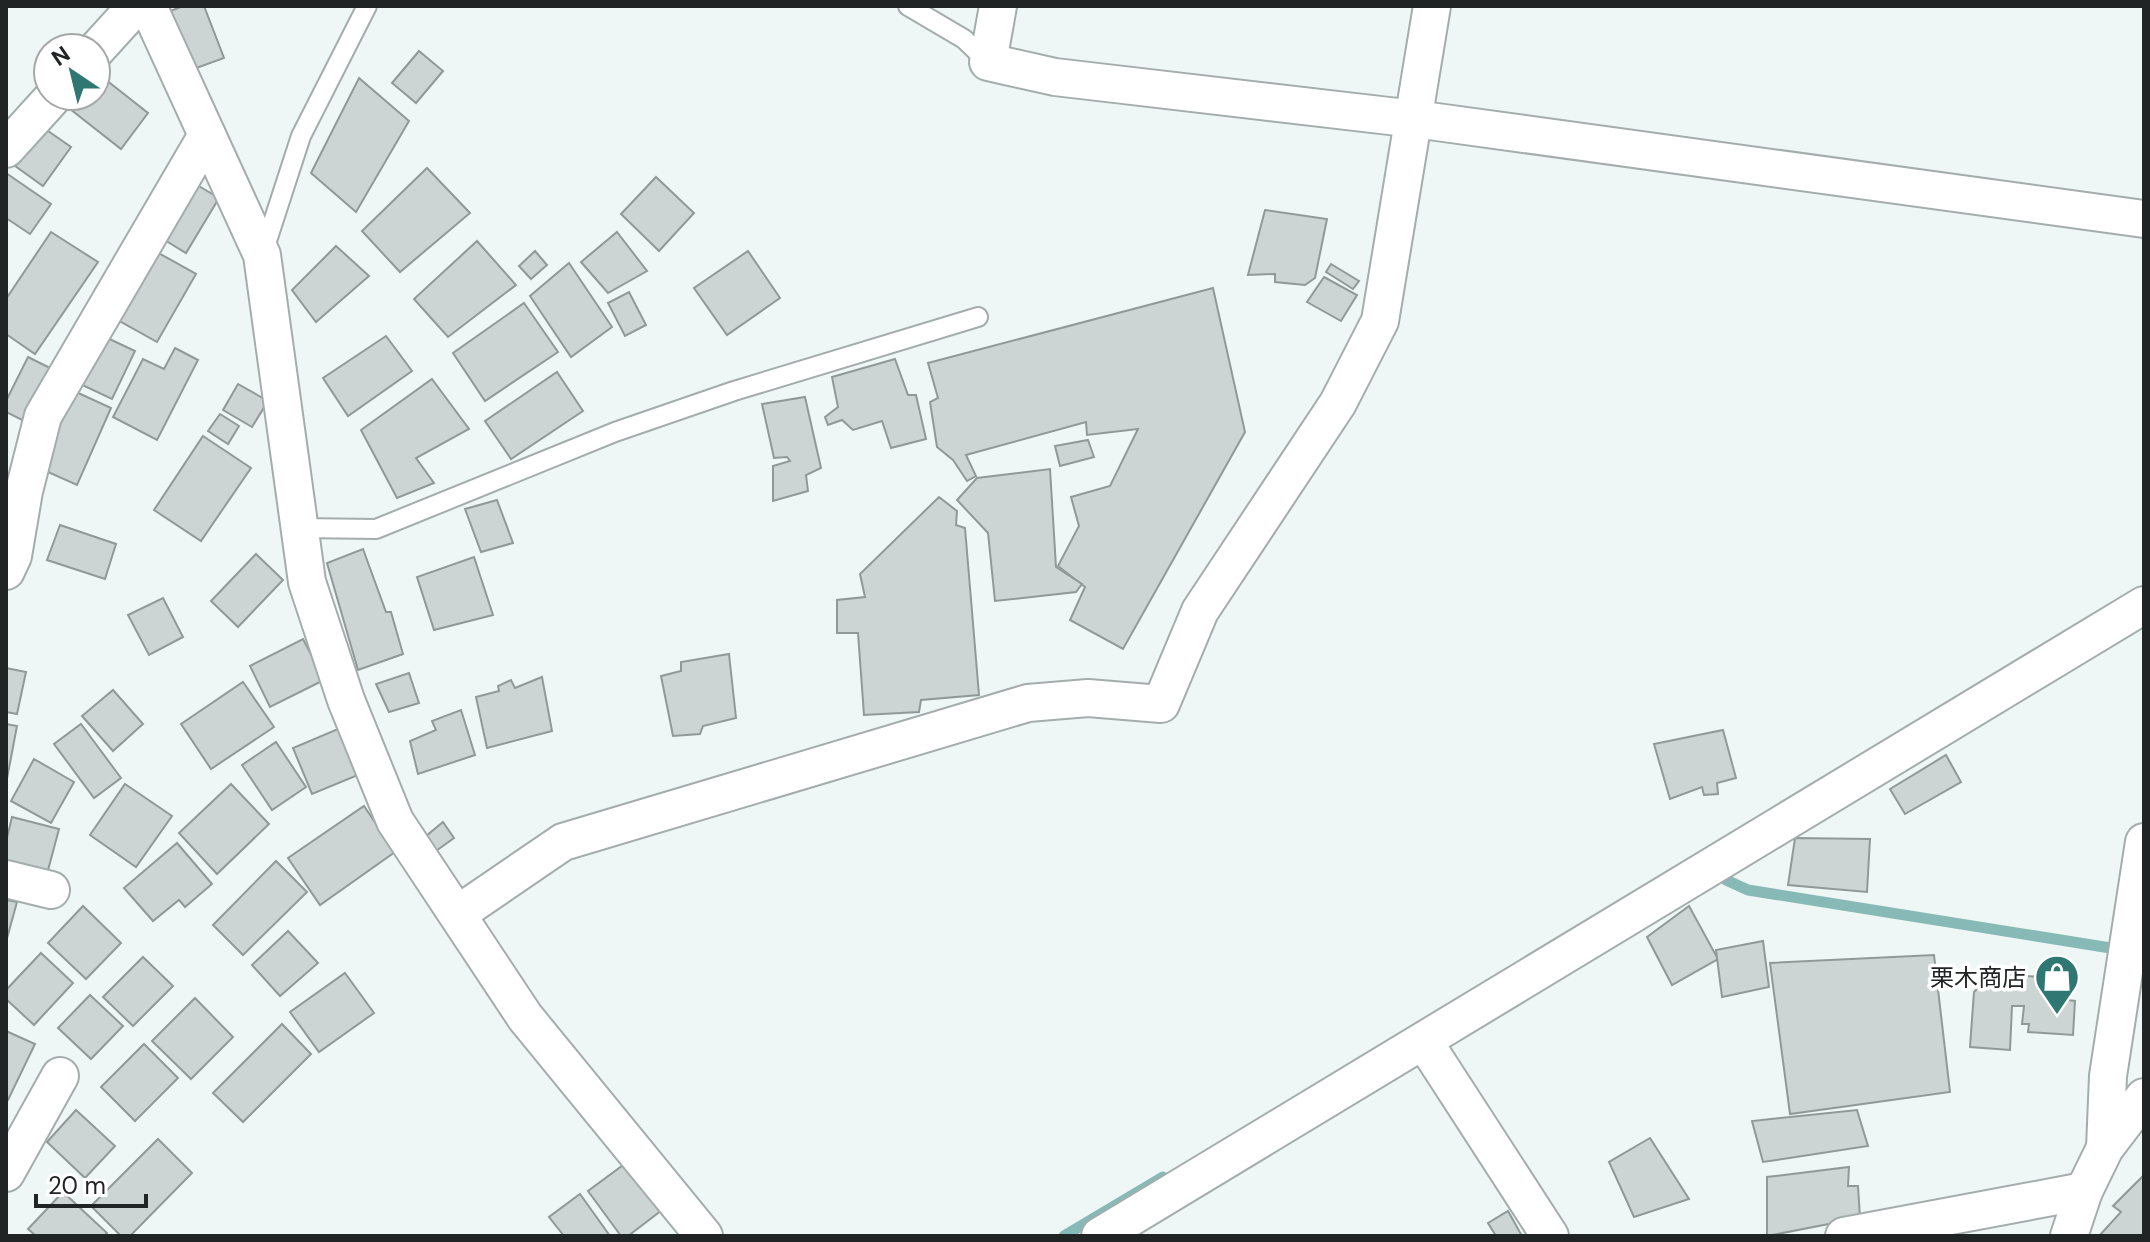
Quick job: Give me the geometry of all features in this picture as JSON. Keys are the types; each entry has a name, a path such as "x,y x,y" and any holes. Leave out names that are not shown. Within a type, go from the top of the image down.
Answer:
{"street":[{"path":"112,32 136,6"},
{"path":"148,6 262,255 307,582 346,700 395,821 459,913 525,1017 704,1236"},
{"path":"998,6 988,62 1055,77 1415,119 2144,219"},
{"path":"459,913 563,842 650,813 1028,703 1088,698 1161,704 1200,611 1338,403 1380,321 1432,6"},
{"path":"6,149 40,112"},
{"path":"6,571 13,556 24,491 43,416 207,135"},
{"path":"1100,1236 1425,1043 2144,605"},
{"path":"2105,1148 2108,1076 2144,842"},
{"path":"6,879 51,890"},
{"path":"1425,1043 1550,1236"},
{"path":"6,1173 60,1076"},
{"path":"2069,1236 2084,1191 2105,1148 2144,1097"},
{"path":"1844,1236 2084,1191"}],"lane":[{"path":"262,255 301,136 367,6"},
{"path":"908,6 964,39 988,62"},
{"path":"300,528 376,529 615,432 734,391 978,317"}],"building":[{"path":"183,6 204,6 224,58 191,70 168,12"},
{"path":"419,51 443,71 416,103 392,83"},
{"path":"359,78 409,121 356,212 311,173"},
{"path":"112,85 148,113 121,149 74,112 112,112"},
{"path":"38,124 71,147 43,186 11,163"},
{"path":"427,168 470,213 400,272 362,231"},
{"path":"6,173 51,204 30,234 6,218"},
{"path":"656,177 694,213 659,251 621,214"},
{"path":"192,182 219,198 186,253 158,236"},
{"path":"1265,210 1327,219 1315,278 1305,285 1275,282 1275,274 1248,275"},
{"path":"51,232 98,262 35,354 6,334 6,299"},
{"path":"617,232 647,271 608,293 581,262"},
{"path":"477,241 516,285 448,337 414,299"},
{"path":"336,246 369,276 316,322 292,290"},
{"path":"155,251 196,274 157,342 116,319"},
{"path":"535,251 547,265 531,279 519,266"},
{"path":"748,251 780,298 727,335 694,288"},
{"path":"569,263 612,327 571,357 530,296"},
{"path":"1331,264 1359,281 1353,289 1326,272"},
{"path":"1324,277 1357,295 1341,321 1307,302"},
{"path":"1213,288 1245,432 1123,649 1070,620 1085,587 1058,566 1079,526 1071,497 1110,486 1138,429 1087,435 1086,422 966,455 976,476 967,481 953,460 937,447 930,402 938,398 928,363"},
{"path":"629,292 646,325 625,336 608,303"},
{"path":"524,303 558,352 485,401 453,353"},
{"path":"101,335 135,351 112,399 78,383"},
{"path":"386,336 412,371 348,416 323,378"},
{"path":"175,348 198,360 157,440 113,417 143,359 164,369"},
{"path":"28,357 58,372 32,425 6,412 6,401"},
{"path":"895,359 908,395 916,395 926,439 891,448 882,421 853,430 842,420 828,425 825,417 838,407 832,377"},
{"path":"557,372 583,411 511,459 485,421"},
{"path":"432,379 469,429 416,458 434,483 397,498 361,430"},
{"path":"238,384 268,401 252,427 223,410"},
{"path":"74,391 111,408 77,485 39,468"},
{"path":"805,397 821,468 806,475 808,491 773,501 773,466 790,461 787,457 774,458 762,404"},
{"path":"220,414 239,426 228,444 208,431"},
{"path":"203,436 251,468 201,541 154,510"},
{"path":"1088,440 1094,457 1060,466 1055,446"},
{"path":"1050,469 1056,567 1082,584 1076,592 995,601 988,533 957,500 977,478"},
{"path":"939,497 957,511 956,525 965,528 979,695 921,700 919,712 864,715 858,633 837,633 837,600 865,597 860,574"},
{"path":"497,500 513,543 481,552 465,509"},
{"path":"60,525 116,544 105,579 47,560"},
{"path":"363,549 386,612 391,612 403,654 358,670 327,563"},
{"path":"256,554 283,580 238,627 211,601"},
{"path":"474,557 493,615 434,630 417,577"},
{"path":"163,598 183,637 149,655 128,615"},
{"path":"303,639 324,680 270,707 250,666"},
{"path":"729,654 736,718 703,726 700,734 673,736 661,676 681,671 681,662"},
{"path":"6,668 26,672 17,714 6,712"},
{"path":"409,673 419,703 389,712 376,684"},
{"path":"542,677 552,731 487,748 476,697 499,691 498,686 511,680 515,688"},
{"path":"243,682 274,727 211,769 181,724"},
{"path":"113,690 143,724 113,751 82,716"},
{"path":"461,710 475,755 418,774 410,741 436,730 432,721"},
{"path":"6,724 17,726 6,784"},
{"path":"81,724 121,778 94,798 54,744"},
{"path":"338,729 358,775 312,794 293,748"},
{"path":"1723,730 1736,778 1717,783 1718,794 1704,795 1702,787 1670,799 1654,744"},
{"path":"276,742 306,787 272,810 242,765"},
{"path":"1946,755 1961,782 1905,814 1890,789"},
{"path":"34,759 74,782 51,823 11,801"},
{"path":"125,784 172,816 136,867 90,835"},
{"path":"231,784 269,824 217,874 179,833"},
{"path":"364,806 395,852 320,905 288,858"},
{"path":"12,817 59,829 47,874 6,864 6,842"},
{"path":"443,822 454,838 436,851 425,837"},
{"path":"1795,838 1870,839 1867,892 1788,885"},
{"path":"177,843 212,884 185,907 179,900 153,921 124,888"},
{"path":"276,861 307,892 243,955 213,925"},
{"path":"6,900 17,902 6,942"},
{"path":"83,906 121,943 86,979 48,943"},
{"path":"1689,906 1718,959 1672,985 1647,937"},
{"path":"288,931 318,963 280,996 252,965"},
{"path":"1763,941 1769,987 1722,997 1716,950"},
{"path":"41,953 73,983 34,1025 6,999 6,990"},
{"path":"1934,955 1950,1092 1790,1114 1770,963"},
{"path":"143,957 173,986 133,1026 103,997"},
{"path":"345,973 374,1013 319,1052 290,1012"},
{"path":"1991,974 2061,978 2059,999 2075,1001 2073,1035 2028,1032 2029,1024 2022,1024 2024,1006 2012,1006 2010,1050 1970,1047 1974,992"},
{"path":"90,995 123,1026 91,1059 58,1028"},
{"path":"195,998 233,1037 191,1079 152,1041"},
{"path":"282,1024 311,1054 243,1122 213,1093"},
{"path":"6,1031 35,1044 8,1100 6,1099"},
{"path":"144,1044 178,1078 135,1121 101,1087"},
{"path":"76,1110 115,1146 85,1178 47,1142"},
{"path":"1857,1110 1868,1146 1763,1162 1752,1121"},
{"path":"1650,1138 1689,1199 1634,1217 1609,1162"},
{"path":"158,1139 192,1173 130,1236 121,1236 91,1206"},
{"path":"626,1163 662,1210 628,1236 621,1236 588,1191"},
{"path":"1849,1167 1848,1186 1858,1186 1860,1218 1767,1236 1767,1177"},
{"path":"2144,1175 2144,1233 2141,1236 2099,1236 2121,1212 2113,1206"},
{"path":"63,1192 107,1233 104,1236 36,1236 28,1229"},
{"path":"580,1194 610,1236 564,1236 549,1217"},
{"path":"1508,1211 1522,1236 1496,1236 1488,1223"}],"waterway":[{"path":"1726,880 1748,890 2123,950"},
{"path":"1064,1236 1163,1177"}],"place":[{"name":"栗木商店","path":"2057,1016"}]}
